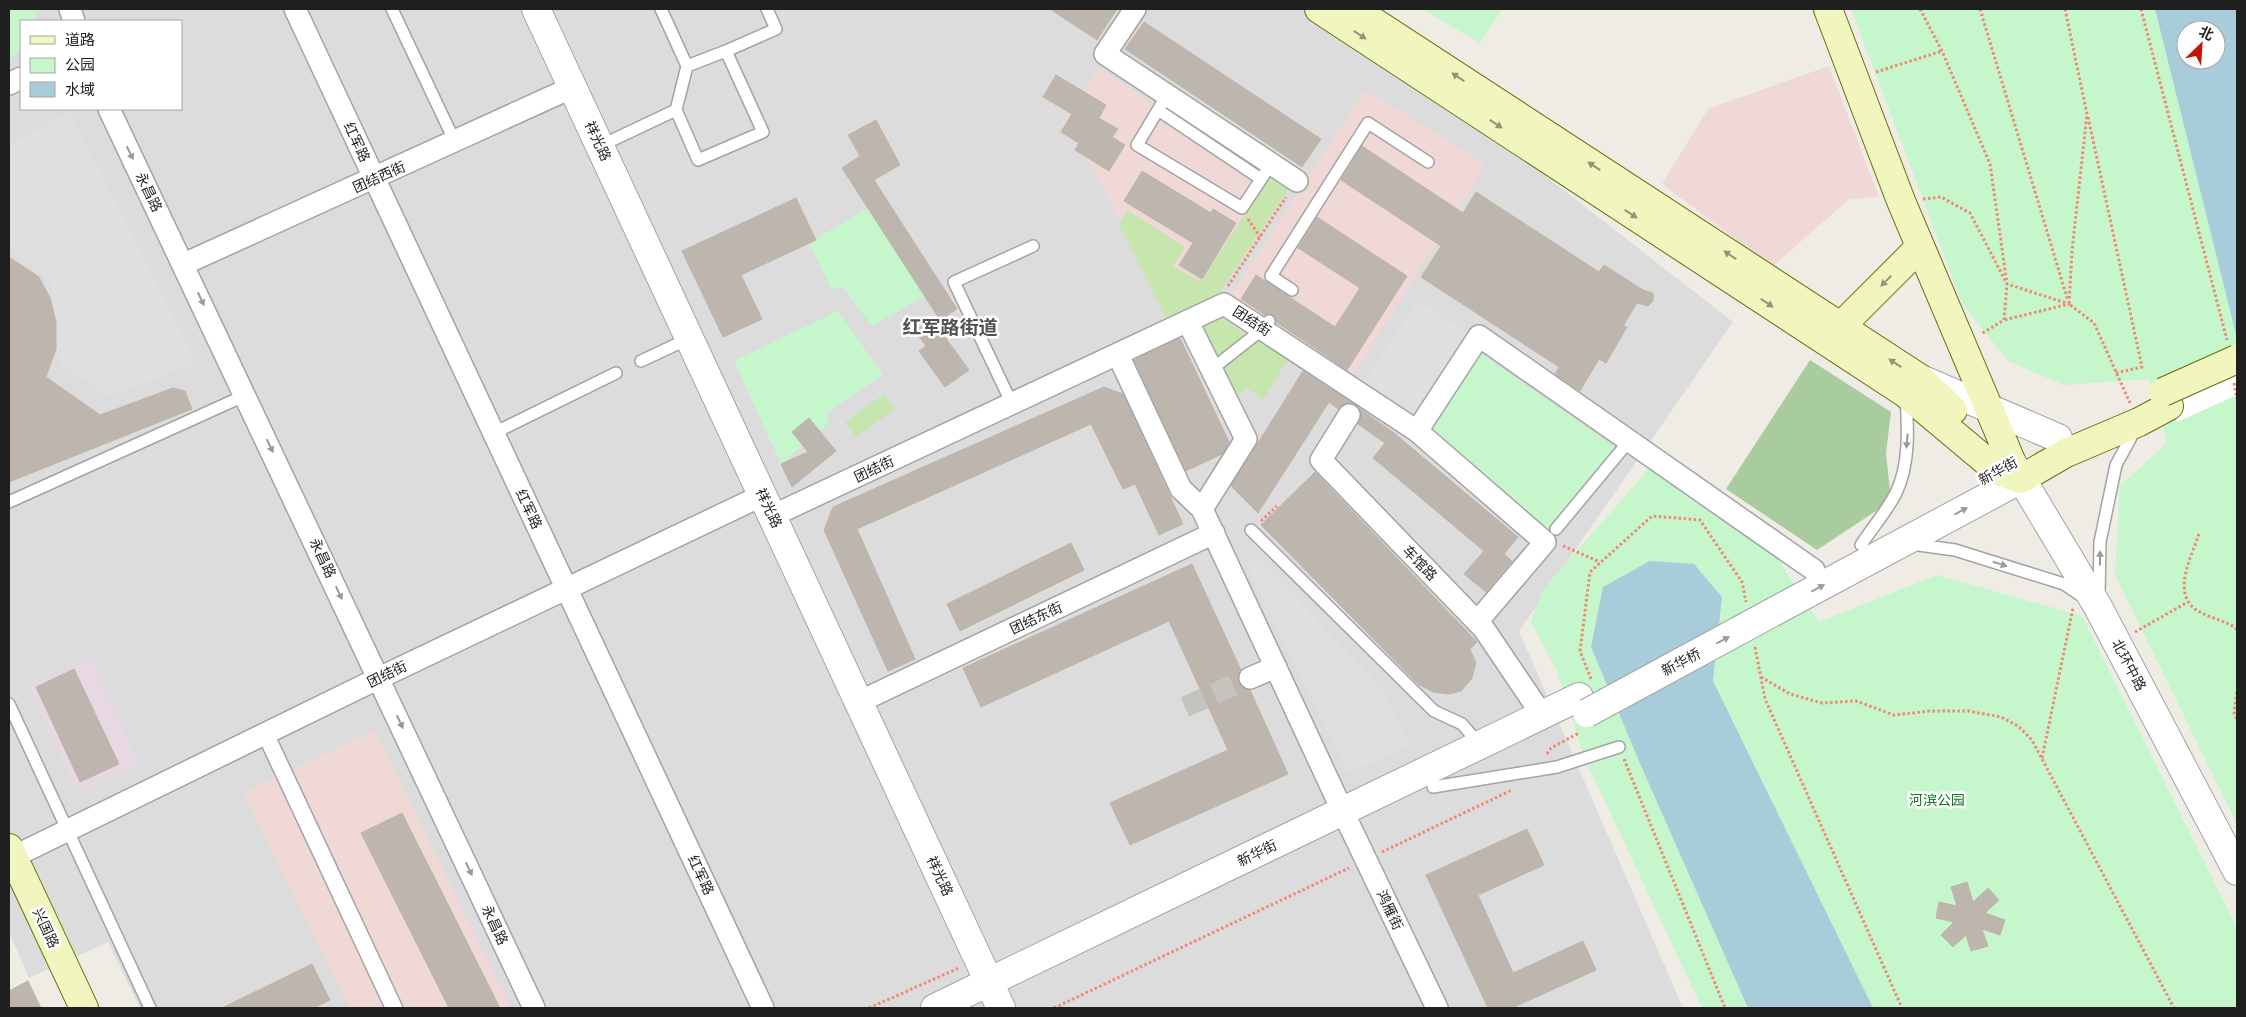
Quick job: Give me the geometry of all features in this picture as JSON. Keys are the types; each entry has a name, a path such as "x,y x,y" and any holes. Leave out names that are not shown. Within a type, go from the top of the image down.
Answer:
{"main road":[{"path":"1319,9 1912,385"},
{"path":"1354,9 1840,327 1912,385 2010,471"},
{"path":"1828,9 1901,201 1989,408 2010,471"},
{"path":"1840,327 1920,247"},
{"name":"新华街","path":"2010,471 2066,453 2135,415 2234,365"},
{"name":"新华街","path":"2010,471 2058,438 2135,415"},
{"name":"兴国路","path":"11,853 84,1008"}],"street":[{"name":"红军路","path":"295,9 763,1008"},
{"name":"祥光路","path":"536,9 995,995"},
{"path":"1135,9 1106,54 1163,102 1266,172 1297,181"},
{"name":"团结西街","path":"184,264 375,179 573,87"},
{"name":"永昌路","path":"109,110 246,395 534,1008"},
{"name":"团结街","path":"11,853 67,831 566,588 1012,404 1224,304 1267,325 1417,431 1535,534"},
{"path":"1188,322 1246,439 1202,509"},
{"path":"1417,431 1479,336 1814,570"},
{"name":"鸿雁街","path":"1118,355 1181,489 1202,509 1214,533 1346,819 1437,1008"},
{"path":"1912,385 1989,408 2058,438"},
{"name":"车馆路","path":"1349,415 1321,460 1477,622 1542,715"},
{"name":"新华街","path":"1762,606 1902,543 2010,471"},
{"name":"新华街","path":"1762,606 1814,570 1860,545 2010,471"},
{"name":"北环中路","path":"2010,471 2237,871"},
{"name":"团结东街","path":"859,702 1214,533"},
{"path":"1477,622 1545,542 1535,534"},
{"name":"新华桥","path":"1587,698 1762,606"},
{"path":"1250,678 1276,667"},
{"name":"新华街","path":"1346,819 1433,787 1587,698"},
{"name":"新华街","path":"970,1008 1346,819 1480,745 1542,715 1587,698"},
{"path":"265,733 394,1008"},
{"name":"新华街","path":"935,1008 995,995"}],"lane":[{"path":"392,9 455,142"},
{"path":"661,9 687,66 676,110 698,160 763,132 726,51"},
{"path":"687,66 776,29 767,9"},
{"path":"1163,102 1137,145 1242,208 1266,172"},
{"path":"600,146 676,110"},
{"path":"1292,290 1271,276 1368,123 1428,162"},
{"path":"1012,404 954,282 1032,246"},
{"path":"1212,369 1267,325"},
{"path":"641,361 690,338"},
{"path":"494,432 616,373"},
{"path":"1860,545 1896,493 1905,463 1912,385"},
{"path":"9,502 246,395"},
{"path":"2086,607 2116,465 2135,415"},
{"path":"1556,529 1629,441"},
{"path":"1251,530 1434,711 1462,724 1480,745"},
{"path":"1902,543 1955,550 2064,584 2086,607"},
{"path":"9,704 150,1008"},
{"path":"1433,787 1557,767 1619,746"}],"path":[{"path":"1920,9 1942,50 1990,164 2007,284 2004,320"},
{"path":"1980,9 2069,304"},
{"path":"2065,9 2142,367 2116,373"},
{"path":"2141,9 2234,365 2237,399"},
{"path":"1854,79 1942,50"},
{"path":"2069,304 2072,251 2087,114"},
{"path":"1218,307 1222,297 1297,181"},
{"path":"1901,201 1941,197 1970,213 2007,284 2069,304 2094,323 2135,415"},
{"path":"1242,208 1260,237"},
{"path":"1962,346 2004,320 2069,304"},
{"path":"1251,530 1277,506"},
{"path":"1587,698 1580,650 1590,572 1652,516 1700,520 1742,582 1762,606"},
{"path":"1535,534 1600,562"},
{"path":"2199,534 2183,583 2186,600 2195,609 2237,629"},
{"path":"2154,621 2188,602"},
{"path":"2042,758 2086,607"},
{"path":"1753,638 1765,700 1902,1008"},
{"path":"1761,676 1790,694 1822,703 1856,701 1894,715 1930,711 1968,711 2000,717 2018,726 2032,740 2042,758 2174,1008"},
{"path":"2237,692 2234,712 2237,720"},
{"path":"1619,746 1725,1008"}],"shaded area":[{"path":"9,9 1331,9 1733,322 1519,631 1683,1008 140,1008 108,942 29,978 9,932"},
{"path":"1829,66 1879,197 1849,199 1772,267 1662,184 1708,109"},
{"path":"1099,68 1284,190 1213,291 1168,311 1066,119"},
{"path":"1365,90 1486,164 1351,378 1229,298"},
{"path":"70,112 197,363 109,396 59,364 52,283 9,249 9,145"},
{"path":"1418,301 1472,336 1419,418 1364,383"},
{"path":"1257,558 1380,686 1410,745 1348,773 1247,566"},
{"path":"91,659 139,764 77,792 28,688"},
{"path":"374,730 511,1008 350,1008 244,793"}],"green space":[{"path":"9,9 38,9 34,20 20,20 20,51 9,60"},
{"path":"1422,9 1502,9 1480,43"},
{"path":"1851,9 2237,9 2237,824 2115,575 2120,486 2167,443 2149,379 2064,385 2008,361 1962,303"},
{"path":"1270,176 1290,187 1216,298 1167,320 1119,225 1127,210 1185,247 1173,266 1200,282"},
{"path":"868,208 925,296 872,326 842,286 832,290 809,243"},
{"path":"838,311 883,375 826,414 830,422 781,464 734,361"},
{"path":"1218,315 1246,335 1217,357 1199,326"},
{"path":"1260,339 1289,358 1263,400 1247,388 1236,397 1223,369"},
{"path":"1476,350 1623,453 1553,538 1425,428"},
{"path":"1810,360 1891,412 1886,453 1891,501 1817,550 1726,489"},
{"path":"884,394 895,409 856,437 845,422"},
{"name":"河滨公园","path":"1662,454 1774,553 1819,622 1937,575 2082,616 2237,928 2237,1008 1702,1008 1585,759 1556,669 1531,622 1541,592"}],"water":[{"path":"2155,9 2237,9 2237,338"},
{"path":"1650,561 1694,564 1722,597 1713,681 1873,1008 1748,1008 1591,647 1603,587"}],"pier":[{"path":"2237,344 2237,395 2177,422 2157,380"}],"building":[{"path":"1050,9 1117,9 1097,40"},
{"path":"1144,22 1321,139 1302,167 1125,49"},
{"path":"1056,75 1106,105 1099,118 1118,129 1112,137 1125,145 1109,171 1075,150 1079,143 1061,132 1072,114 1043,97"},
{"path":"876,120 900,165 874,180 957,309 940,320 842,168 860,156 848,135"},
{"path":"1362,146 1463,213 1476,192 1599,272 1604,265 1643,290 1653,293 1653,301 1648,306 1637,303 1623,326 1627,327 1606,363 1599,359 1580,391 1555,374 1559,367 1421,277 1441,246 1341,180"},
{"path":"1142,171 1211,213 1213,209 1236,223 1202,279 1179,265 1193,243 1124,201"},
{"path":"796,198 816,240 741,275 762,319 723,337 682,251"},
{"path":"1317,217 1407,276 1347,370 1276,322 1273,315 1265,315 1241,299 1256,275 1335,327 1360,288 1298,248"},
{"path":"9,257 39,277 50,298 56,322 56,349 46,377 100,415 173,388 185,391 192,409 9,482"},
{"path":"932,319 969,370 945,387 919,351 926,346 915,331"},
{"path":"1180,338 1229,442 1222,454 1186,471 1134,360"},
{"path":"1303,371 1352,403 1344,404 1338,409 1329,402 1258,513 1231,486"},
{"path":"1104,387 1123,394 1183,524 1159,535 1135,484 1123,489 1091,424 857,529 915,659 888,671 824,530 833,507"},
{"path":"1359,408 1394,433 1518,537 1504,554 1512,561 1486,592 1464,574 1484,551 1373,458 1385,443 1358,424 1361,415"},
{"path":"809,418 836,451 792,487 781,464 808,452 792,432"},
{"path":"1315,472 1477,642 1470,649 1476,663 1472,678 1461,691 1449,694 1433,692 1418,684 1261,525"},
{"path":"1071,543 1084,570 960,631 947,604"},
{"path":"1192,564 1241,670 1238,676 1239,683 1243,688 1250,690 1288,774 1130,845 1110,803 1228,750 1169,621 981,707 963,668"},
{"path":"74,669 119,764 80,782 36,687"},
{"path":"402,813 500,1008 449,1008 361,833"},
{"path":"1527,829 1544,865 1478,895 1513,973 1583,941 1596,970 1512,1008 1488,1008 1426,875"},
{"path":"1967,882 1973,902 1988,888 1999,900 1985,913 2005,920 2000,935 1982,929 1988,946 1971,951 1966,935 1953,947 1941,935 1954,922 1936,918 1939,902 1957,906 1951,887"},
{"path":"312,964 330,1000 313,1008 222,1008"},
{"path":"28,981 41,1008 9,1008 9,991"}],"tunnel":[{"path":"1185,707 1250,678"}],"district":[{"name":"红军路街道","path":"950,327"}]}
